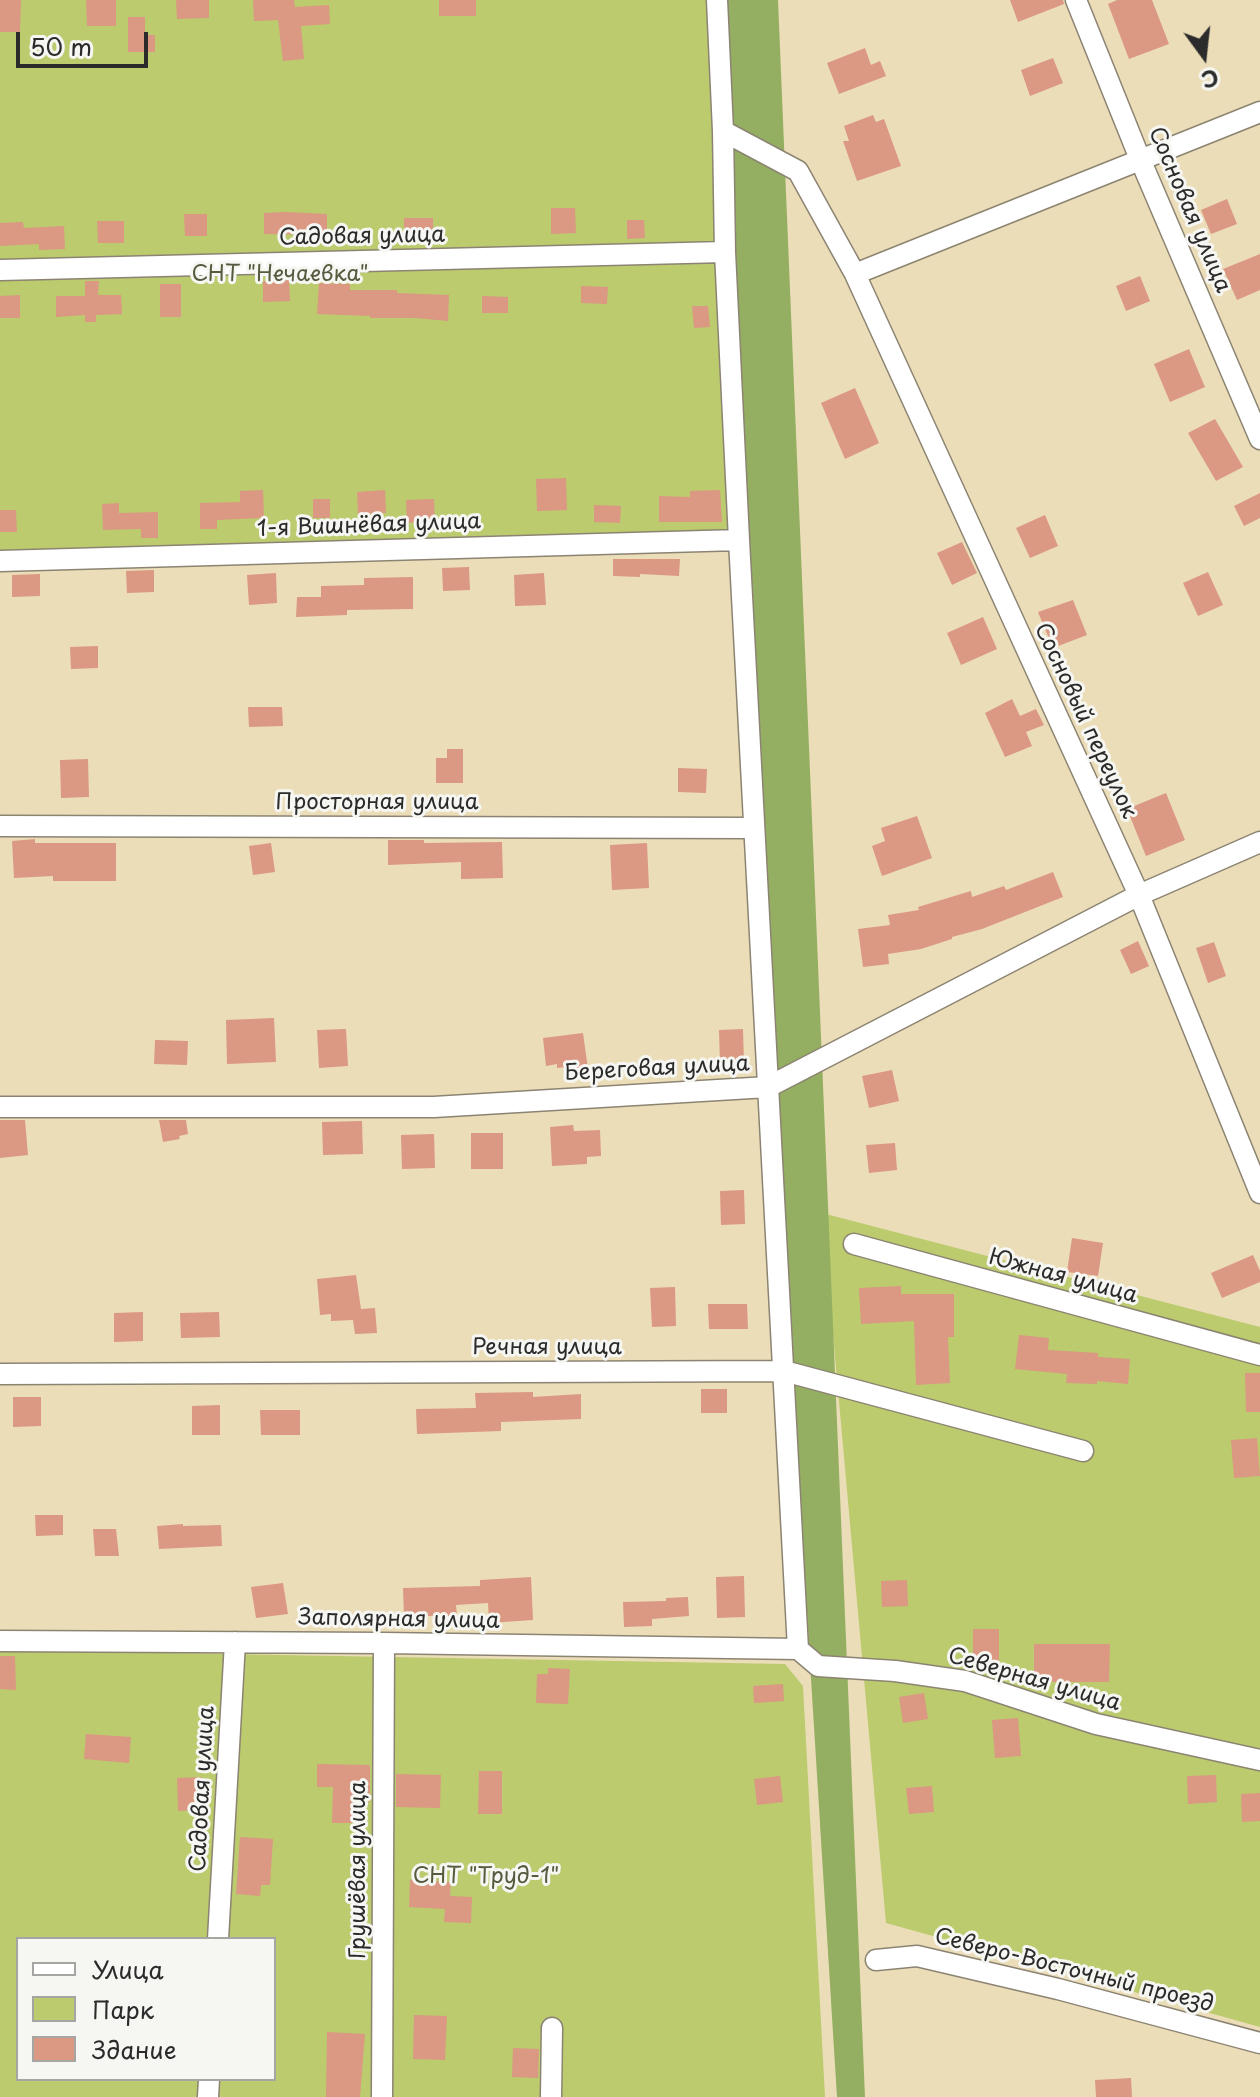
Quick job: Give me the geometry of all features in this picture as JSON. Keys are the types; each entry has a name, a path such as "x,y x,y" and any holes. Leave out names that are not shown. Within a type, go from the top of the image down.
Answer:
{"street":[{"path":"717,0 725,252 753,828 798,1649"},
{"name":"Сосновая улица","path":"1076,0 1140,159 1260,439"},
{"path":"855,274 1260,112"},
{"name":"Сосновый переулок","path":"723,131 798,171 855,274 1139,895 1260,1193"},
{"name":"Садовая улица","path":"0,270 725,252"},
{"name":"1-я Вишнёвая улица","path":"0,561 739,540"},
{"name":"Просторная улица","path":"0,826 753,828"},
{"name":"Береговая улица","path":"0,1107 434,1107 768,1087 1139,895 1260,842"},
{"name":"Южная улица","path":"854,1244 1260,1355"},
{"name":"Речная улица","path":"0,1374 784,1371 1083,1451"},
{"name":"Заполярная улица","path":"0,1641 798,1649"},
{"name":"Садовая улица","path":"218,1937 235,1642"},
{"name":"Грушёвая улица","path":"382,2097 384,1643"},
{"name":"Северная улица","path":"798,1649 818,1666 895,1671 965,1681 1096,1724 1260,1760"},
{"name":"Северо-Восточный проезд","path":"876,1960 917,1956 1058,1989 1260,2043"},
{"path":"551,2097 552,2028"}],"green space":[{"name":"СНТ \"Нечаевка\"","path":"0,0 717,0 739,540 0,556"},
{"path":"718,0 778,0 865,2097 837,2097 748,665"},
{"path":"822,1213 1260,1327 1260,2027 886,1923"},
{"name":"СНТ \"Труд-1\"","path":"0,1650 785,1664 803,1686 825,2097 0,2097"}],"building":[{"path":"0,0 21,0 20,32 0,32"},
{"path":"86,0 116,0 116,26 87,26"},
{"path":"176,0 209,0 209,18 177,19"},
{"path":"253,0 294,0 295,7 329,5 330,24 301,26 304,59 283,61 278,20 254,21"},
{"path":"439,0 476,0 476,16 439,16"},
{"path":"1010,0 1063,0 1064,4 1018,22"},
{"path":"1117,0 1152,0 1169,44 1129,59 1108,4"},
{"path":"128,17 145,17 145,35 155,35 155,52 128,52"},
{"path":"865,48 871,65 880,61 886,76 839,94 827,63"},
{"path":"1053,58 1063,83 1030,96 1021,70"},
{"path":"873,115 876,122 884,119 901,166 857,181 843,141 849,141 844,126"},
{"path":"1227,199 1237,224 1211,234 1201,210"},
{"path":"551,208 575,208 576,233 551,234"},
{"path":"264,213 327,214 327,235 264,234"},
{"path":"184,214 207,214 207,236 185,236"},
{"path":"404,218 433,218 433,240 404,239"},
{"path":"627,220 644,220 645,238 627,239"},
{"path":"97,221 124,221 124,243 98,243"},
{"path":"23,222 24,228 64,226 65,249 39,250 39,244 0,246 0,223"},
{"path":"1260,254 1260,290 1237,300 1223,269"},
{"path":"1140,276 1150,301 1126,311 1116,286"},
{"path":"289,280 290,301 263,302 263,281"},
{"path":"85,281 99,281 98,295 121,295 122,314 96,315 96,322 85,322 85,315 56,317 56,296 85,296"},
{"path":"319,283 350,284 350,290 449,295 448,321 317,314"},
{"path":"160,284 181,284 181,317 160,317"},
{"path":"581,286 608,287 607,304 581,303"},
{"path":"20,295 20,318 0,318 0,296"},
{"path":"482,296 508,297 508,313 482,313"},
{"path":"692,306 708,306 710,327 694,328"},
{"path":"1189,349 1205,387 1170,402 1154,364"},
{"path":"855,388 879,443 845,459 821,403"},
{"path":"1215,419 1243,467 1216,481 1188,433"},
{"path":"566,478 567,510 537,511 536,479"},
{"path":"263,490 264,518 217,520 217,529 200,529 200,503 240,502 240,491"},
{"path":"385,490 386,513 358,514 357,492"},
{"path":"720,490 722,522 659,522 659,496 690,497 690,491"},
{"path":"1260,493 1260,518 1244,526 1234,506"},
{"path":"313,499 330,499 330,518 313,518"},
{"path":"434,499 435,521 407,523 406,500"},
{"path":"119,503 119,513 158,512 158,538 141,538 141,529 103,530 102,504"},
{"path":"594,505 621,506 620,523 594,522"},
{"path":"0,510 16,510 17,532 0,532"},
{"path":"1045,515 1058,546 1030,558 1016,528"},
{"path":"962,542 977,573 952,585 937,553"},
{"path":"613,559 680,559 679,576 613,576"},
{"path":"469,567 470,590 443,591 442,568"},
{"path":"154,570 154,592 127,593 126,571"},
{"path":"1208,572 1223,605 1198,616 1183,583"},
{"path":"276,573 277,603 249,605 247,575"},
{"path":"544,573 546,605 515,606 514,575"},
{"path":"40,574 40,596 12,597 12,575"},
{"path":"413,577 413,609 347,610 347,615 296,617 297,597 321,597 321,586 364,585 364,578"},
{"path":"1073,600 1087,635 1053,648 1038,612"},
{"path":"983,617 997,649 961,665 947,633"},
{"path":"98,646 98,668 71,669 70,647"},
{"path":"1012,699 1020,716 1036,709 1044,725 1026,732 1032,746 1005,757 985,713"},
{"path":"248,707 282,707 283,726 249,727"},
{"path":"447,749 463,749 463,783 436,783 436,758 447,758"},
{"path":"88,759 89,797 61,798 60,760"},
{"path":"678,768 707,769 706,793 678,792"},
{"path":"1166,793 1185,840 1146,856 1127,809"},
{"path":"917,816 932,858 882,876 872,846 885,841 881,828"},
{"path":"35,839 35,843 116,843 116,881 53,881 53,876 14,878 12,841"},
{"path":"388,840 502,842 503,878 461,879 461,862 388,865"},
{"path":"271,843 275,872 253,875 249,846"},
{"path":"647,843 649,888 612,890 610,845"},
{"path":"1053,872 1063,897 952,939 921,949 888,954 889,964 863,967 858,929 890,925 888,915 919,910 918,907 971,891 972,897 1004,886 1006,890"},
{"path":"1138,941 1149,966 1131,974 1120,950"},
{"path":"1214,942 1226,976 1208,983 1196,948"},
{"path":"274,1018 276,1062 227,1064 226,1020"},
{"path":"346,1029 348,1066 319,1068 317,1030"},
{"path":"743,1029 744,1064 720,1064 719,1030"},
{"path":"583,1033 588,1069 568,1071 567,1067 557,1068 557,1064 546,1066 543,1038"},
{"path":"155,1040 188,1041 187,1065 154,1064"},
{"path":"892,1070 899,1101 869,1108 862,1076"},
{"path":"0,1120 25,1120 28,1155 0,1158"},
{"path":"159,1120 186,1120 188,1134 163,1142"},
{"path":"362,1121 363,1154 323,1155 322,1122"},
{"path":"573,1125 574,1131 600,1130 601,1156 587,1157 587,1164 552,1166 550,1127"},
{"path":"471,1133 503,1133 503,1169 471,1169"},
{"path":"434,1134 435,1168 402,1169 401,1135"},
{"path":"895,1143 897,1170 869,1173 866,1145"},
{"path":"744,1190 745,1224 721,1225 720,1191"},
{"path":"1072,1238 1103,1243 1098,1276 1067,1272"},
{"path":"1253,1255 1260,1271 1260,1282 1222,1298 1211,1273"},
{"path":"356,1275 361,1309 375,1308 377,1333 355,1334 353,1320 331,1321 331,1314 320,1315 317,1279"},
{"path":"901,1286 901,1294 954,1294 954,1337 948,1337 950,1383 916,1385 914,1321 861,1324 859,1288"},
{"path":"675,1287 676,1326 652,1327 650,1288"},
{"path":"708,1304 747,1304 748,1329 709,1329"},
{"path":"143,1312 143,1341 114,1342 114,1313"},
{"path":"219,1312 220,1337 181,1338 180,1313"},
{"path":"1019,1335 1049,1338 1048,1350 1098,1353 1098,1357 1130,1359 1128,1384 1097,1381 1097,1384 1066,1383 1067,1374 1015,1369"},
{"path":"1245,1373 1260,1373 1260,1412 1246,1412"},
{"path":"701,1389 727,1389 727,1413 701,1413"},
{"path":"533,1392 533,1397 581,1394 581,1419 501,1422 501,1431 417,1434 416,1409 476,1408 475,1393"},
{"path":"13,1397 41,1397 41,1426 13,1427"},
{"path":"220,1405 220,1435 192,1435 192,1406"},
{"path":"260,1410 300,1410 300,1435 261,1435"},
{"path":"1257,1438 1260,1476 1234,1478 1231,1440"},
{"path":"35,1515 63,1515 63,1535 36,1536"},
{"path":"221,1525 222,1546 159,1549 157,1526"},
{"path":"93,1529 116,1529 119,1556 95,1556"},
{"path":"744,1576 745,1617 717,1618 716,1577"},
{"path":"531,1577 533,1620 489,1623 488,1603 456,1605 457,1616 404,1616 403,1588 480,1586 480,1580"},
{"path":"907,1580 908,1606 882,1607 881,1581"},
{"path":"283,1583 288,1614 256,1618 251,1587"},
{"path":"688,1597 689,1616 652,1619 652,1626 624,1627 623,1602"},
{"path":"973,1629 999,1629 999,1666 973,1666"},
{"path":"1034,1644 1110,1644 1109,1682 1034,1682"},
{"path":"0,1656 15,1656 16,1690 0,1689"},
{"path":"548,1668 570,1669 568,1704 536,1703 537,1674 548,1674"},
{"path":"783,1684 784,1701 754,1703 753,1686"},
{"path":"924,1693 928,1719 903,1723 899,1697"},
{"path":"1018,1718 1021,1756 995,1758 992,1720"},
{"path":"86,1734 131,1737 129,1763 84,1759"},
{"path":"317,1764 370,1765 370,1802 366,1801 366,1815 355,1815 355,1823 332,1823 333,1787 317,1787"},
{"path":"479,1771 502,1771 502,1814 478,1814"},
{"path":"396,1774 441,1775 440,1808 396,1807"},
{"path":"1216,1775 1217,1802 1188,1804 1187,1776"},
{"path":"780,1776 783,1802 757,1805 754,1779"},
{"path":"202,1777 203,1810 178,1811 177,1778"},
{"path":"932,1786 934,1812 909,1814 906,1788"},
{"path":"1260,1793 1260,1821 1242,1822 1241,1794"},
{"path":"240,1837 273,1839 270,1885 261,1885 260,1896 236,1894"},
{"path":"410,1880 451,1882 450,1896 472,1897 471,1923 444,1922 445,1909 409,1907"},
{"path":"414,2015 447,2016 445,2060 413,2059"},
{"path":"327,2032 365,2034 360,2097 326,2097"},
{"path":"513,2048 539,2049 538,2078 512,2077"},
{"path":"1131,2078 1132,2097 1096,2097 1095,2080"}]}
